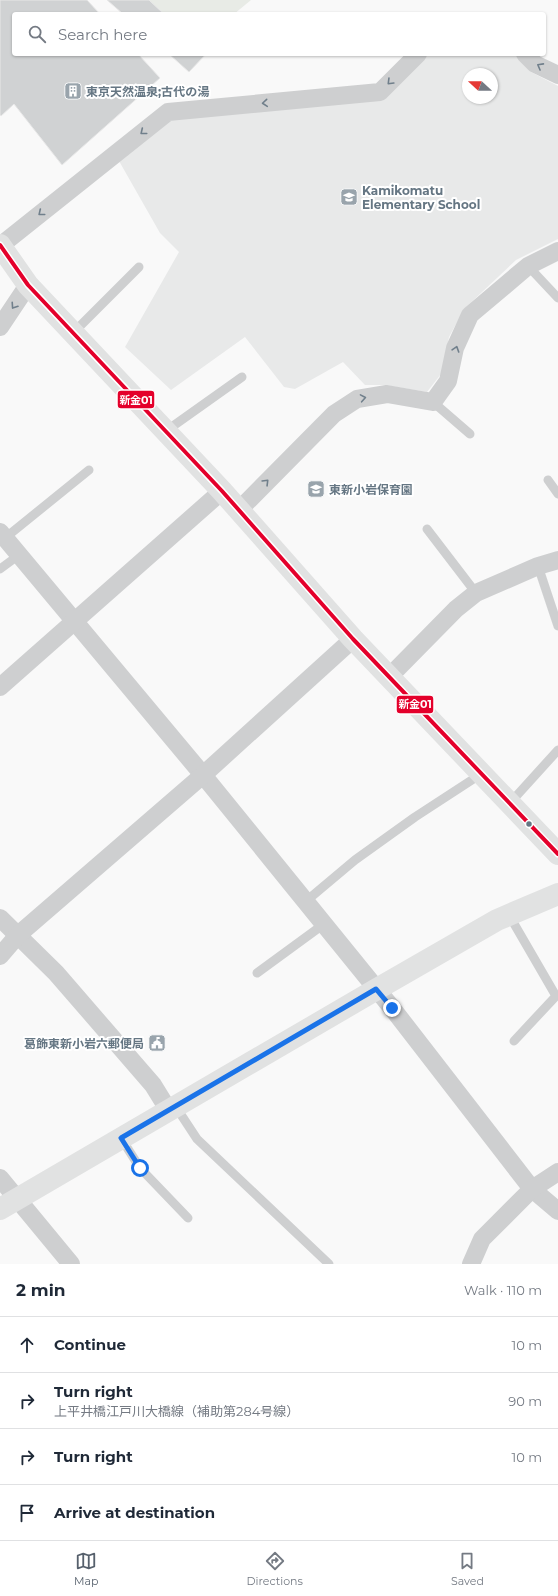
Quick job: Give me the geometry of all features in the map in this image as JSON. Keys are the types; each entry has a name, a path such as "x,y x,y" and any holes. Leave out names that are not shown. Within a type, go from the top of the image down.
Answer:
{"street":[{"path":"416,56 380,92 168,112 0,246 28,285 222,491 353,639 390,676 558,854"},
{"path":"527,56 535,64 558,75"},
{"path":"239,510 334,414 357,399 387,394 433,402 448,381 455,348 470,315 528,266 558,252"},
{"path":"0,327 28,285"},
{"path":"0,687 222,491"},
{"path":"3,535 203,775 324,924 532,1189 558,1212"},
{"path":"390,676 456,609 476,594 538,566 558,560"},
{"path":"0,956 18,935 203,775 353,639"},
{"path":"9,1204 376,989 497,920 558,894"},
{"path":"0,918 56,973 172,1109"},
{"path":"471,1264 482,1239 532,1189 558,1172"},
{"path":"0,1178 9,1204 71,1264"}],"lane":[{"path":"528,266 558,298"},
{"path":"73,333 139,267"},
{"path":"166,431 242,377"},
{"path":"433,402 470,434"},
{"path":"3,535 89,470"},
{"path":"548,480 558,494"},
{"path":"427,529 476,594"},
{"path":"0,569 19,555"},
{"path":"538,566 558,626"},
{"path":"510,803 558,750"},
{"path":"305,902 355,860 415,817 481,774"},
{"path":"509,915 556,996 514,1041"},
{"path":"257,973 324,924"},
{"path":"172,1109 197,1139 329,1264"},
{"path":"121,1138 140,1168 188,1218"}],"shaded area":[{"path":"149,0 251,0 236,12 162,12"},
{"name":"Kamikomatu Elementary School","path":"424,56 517,56 531,72 558,86 558,239 516,260 464,309 449,337 441,374 427,392 385,385 365,385 343,362 295,389 284,387 245,337 171,390 125,347 179,252 160,233 119,161 167,119 383,99"}],"building":[{"name":"東京天然温泉;古代の湯","path":"0,0 87,0 98,12 12,12 12,56 140,56 160,78 62,165 14,104 1,116"},
{"path":"107,0 149,0 162,12 121,12"},
{"path":"171,56 204,56 189,72"}],"transit line":[{"name":"新金01","path":"0,245 28,285 222,491 353,639 558,854"}],"place":[{"name":"東京天然温泉;古代の湯","path":"73,91"},
{"name":"Kamikomatu Elementary School","path":"349,197"},
{"name":"東新小岩保育園","path":"316,489"},
{"name":"葛飾東新小岩六郵便局","path":"157,1043"}],"route":[{"path":"140,1168 121,1138 376,989 392,1008"}]}
